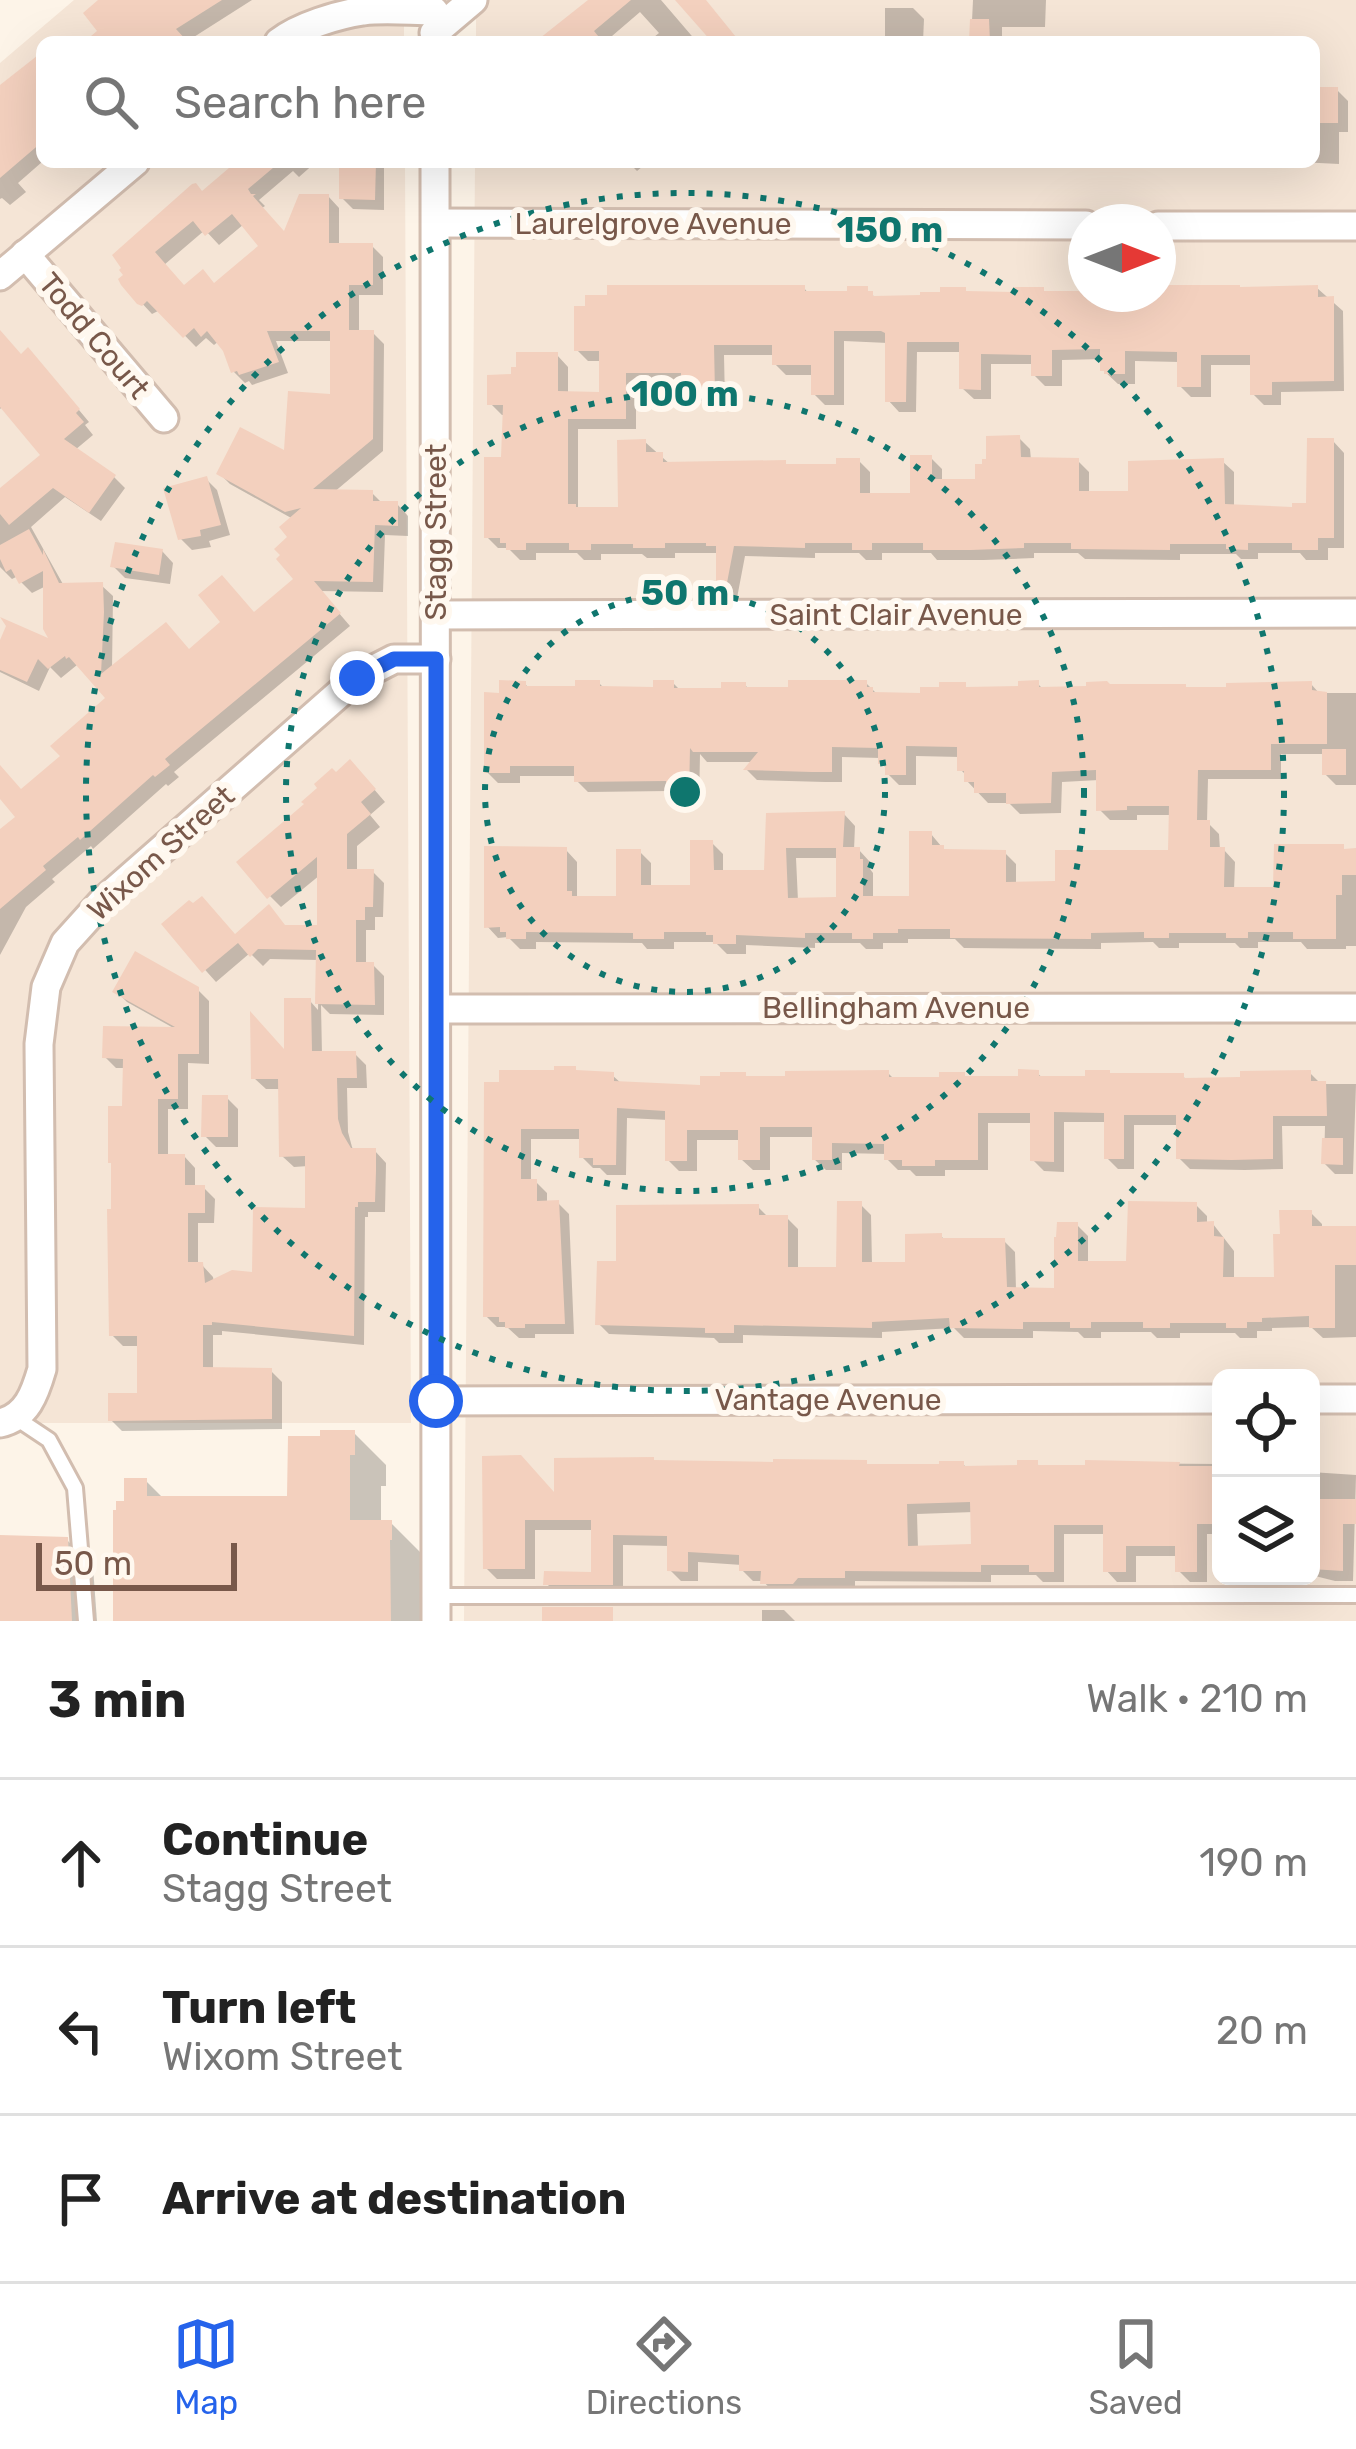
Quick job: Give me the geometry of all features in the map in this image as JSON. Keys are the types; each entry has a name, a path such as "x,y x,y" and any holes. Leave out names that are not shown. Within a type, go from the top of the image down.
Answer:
{"street":[{"path":"286,36 365,11 434,21 472,0"},
{"path":"0,276 128,168"},
{"name":"Stagg Street","path":"435,168 436,1609"},
{"name":"Laurelgrove Avenue","path":"436,223 1068,225"},
{"path":"1176,226 1356,226"},
{"name":"Todd Court","path":"25,254 164,418"},
{"name":"Saint Clair Avenue","path":"436,615 1356,613"},
{"name":"Wixom Street","path":"8,1420 33,1398 43,1369 39,1044 46,987 64,943 102,902 357,678 394,659 436,659"},
{"name":"Bellingham Avenue","path":"436,1009 1356,1008"},
{"name":"Vantage Avenue","path":"436,1401 1212,1399"},
{"path":"1320,1399 1356,1399"}],"lane":[{"path":"8,1420 49,1440 75,1488 86,1621"},
{"path":"436,1609 1356,1595"}],"shaded area":[{"path":"74,0 404,0 404,36 36,36 36,168 405,168 411,1423 0,1423 0,63"},
{"path":"476,0 1356,0 1356,1621 464,1621 475,168 1320,168 1320,36 476,36"}],"building":[{"path":"98,0 222,0 176,29 182,36 91,36 97,31 83,13"},
{"path":"588,0 631,0 594,31 598,36 543,36"},
{"path":"675,0 706,0 735,36 707,36"},
{"path":"970,19 989,19 990,36 969,36"},
{"path":"36,57 36,147 0,178 0,85"},
{"path":"1320,87 1338,87 1338,123 1320,123"},
{"path":"229,168 273,168 248,189 284,231 299,194 329,194 329,243 373,243 373,285 349,285 349,330 374,330 373,439 313,489 373,490 373,501 398,501 398,526 375,525 373,582 314,581 341,613 165,759 170,765 43,866 46,870 0,909 0,829 15,817 0,799 0,765 21,789 60,756 50,746 105,698 69,657 48,669 38,659 27,682 0,670 0,640 6,626 0,617 48,638 43,629 43,571 19,584 11,569 6,572 0,545 29,529 59,583 103,582 101,674 166,622 189,649 220,622 198,595 222,575 254,612 293,579 276,559 280,555 274,549 287,537 279,527 301,508 285,512 216,474 240,427 284,450 288,391 330,394 330,331 267,331 279,362 239,375 231,373 223,351 207,331 201,337 194,328 183,338 147,301 137,304 121,285 121,268 112,255 196,183 202,191","holes":["232,214 258,246 214,283 203,269 184,285 155,252 193,221 205,236"]},
{"path":"339,168 376,168 375,200 339,199"},
{"path":"607,285 805,285 805,291 868,286 873,296 920,295 940,292 940,287 1013,292 1013,287 1044,287 1044,291 1068,291 1068,312 1176,312 1176,285 1318,285 1318,297 1334,296 1334,381 1272,382 1272,395 1250,395 1250,355 1201,355 1201,387 1177,387 1177,352 1125,351 1125,374 1104,374 1100,349 1052,350 1052,376 1031,376 1031,355 981,354 981,390 959,389 959,342 907,342 906,402 885,402 885,333 881,331 834,331 834,395 811,395 811,365 772,365 772,345 714,345 715,393 689,393 689,387 681,387 681,373 626,373 626,419 568,419 568,504 618,507 617,440 646,439 646,452 663,452 663,462 836,464 836,458 860,458 860,493 910,493 910,455 932,455 932,479 975,479 975,464 986,459 986,436 1020,435 1021,457 1079,458 1079,491 1128,491 1128,461 1224,458 1225,504 1292,507 1292,503 1306,503 1307,438 1334,438 1334,538 1318,538 1318,550 1292,550 1292,543 1248,543 1248,550 1226,549 1226,544 1170,544 1170,550 1071,549 1071,543 971,550 923,550 923,543 872,543 872,550 852,550 852,543 805,543 805,548 734,546 726,588 716,587 716,546 706,543 665,543 665,548 591,544 591,550 569,550 569,543 526,543 526,550 506,550 500,538 484,538 484,457 501,457 503,405 487,405 487,375 511,374 516,352 558,352 558,391 599,392 599,351 574,351 574,306 585,306 585,295 607,295"},
{"path":"0,330 21,354 28,347 80,409 76,413 84,422 64,439 116,475 89,513 53,488 9,525 0,514 0,488 40,455 0,407"},
{"path":"207,476 221,525 200,530 201,536 178,540 163,488"},
{"path":"115,542 163,549 159,575 110,567"},
{"path":"499,680 526,681 526,686 575,686 575,680 600,680 600,686 653,687 653,680 674,680 674,688 721,688 721,682 788,687 788,680 867,680 873,692 920,693 920,687 939,687 939,682 966,682 966,687 1018,686 1018,681 1039,680 1039,687 1107,681 1226,687 1226,683 1312,681 1312,690 1327,692 1327,744 1271,744 1271,770 1198,770 1197,820 1210,820 1210,847 1225,847 1224,887 1273,887 1274,844 1356,848 1356,875 1342,875 1342,895 1336,895 1336,939 1293,939 1293,932 1248,932 1248,938 1226,938 1226,933 1169,933 1169,938 1144,938 1144,932 1091,933 1091,939 950,938 950,929 898,929 898,933 873,933 873,939 852,939 852,933 805,933 805,938 736,935 736,944 713,944 713,935 706,932 664,932 664,939 633,939 633,933 526,932 526,939 506,939 500,927 484,928 484,846 567,847 567,891 572,896 616,896 616,849 641,849 641,885 690,885 690,840 713,840 714,870 764,870 766,813 845,811 843,847 860,847 863,896 909,896 909,831 932,831 932,845 944,845 944,849 1006,850 1006,882 1055,881 1055,850 1168,850 1169,806 1096,811 1096,770 1052,772 1051,803 1006,804 1006,793 974,793 974,782 964,782 964,771 957,771 957,747 906,746 906,775 885,775 885,764 878,764 878,748 832,747 832,772 812,772 743,770 758,752 693,752 690,748 689,796 666,796 666,781 574,782 574,766 510,766 510,773 484,773 484,692 499,693","holes":["786,848 836,848 836,897 788,898"]},
{"path":"1322,749 1346,749 1346,775 1322,775"},
{"path":"350,759 376,789 361,802 371,814 347,834 347,869 374,869 373,907 365,907 365,920 356,920 356,962 374,962 375,1005 315,1004 316,950 258,949 250,957 238,943 202,973 161,924 189,900 193,903 202,896 235,934 269,904 285,925 317,925 317,857 267,899 236,862 304,804 301,802 317,788 314,784"},
{"path":"135,951 199,987 199,1054 178,1054 178,1099 158,1099 158,1154 185,1154 185,1185 205,1185 205,1213 188,1213 188,1262 203,1262 205,1283 232,1270 252,1272 253,1207 305,1208 305,1156 279,1157 278,1079 251,1079 250,1011 284,1049 284,998 311,998 312,1051 356,1051 357,1078 337,1078 338,1119 351,1148 376,1148 376,1171 375,1202 358,1202 355,1207 354,1336 212,1322 203,1325 203,1367 272,1368 272,1419 108,1421 108,1393 137,1393 137,1336 109,1336 108,1106 122,1106 123,1059 102,1058 103,1026 175,1027 112,992"},
{"path":"554,1066 614,1072 614,1081 700,1085 700,1076 720,1076 720,1072 785,1076 785,1071 889,1070 889,1077 939,1077 939,1072 1018,1076 1018,1069 1039,1070 1039,1076 1085,1076 1085,1070 1110,1070 1184,1073 1184,1078 1311,1070 1311,1081 1326,1081 1327,1116 1273,1116 1273,1159 1232,1160 1176,1159 1176,1115 1124,1115 1124,1159 1104,1159 1104,1113 1054,1112 1054,1162 1030,1161 1030,1113 978,1113 978,1160 935,1160 935,1166 902,1166 902,1160 884,1160 884,1144 832,1143 832,1160 812,1160 812,1127 760,1127 760,1160 738,1160 738,1130 687,1130 687,1161 665,1161 665,1111 617,1108 616,1165 593,1165 593,1158 579,1158 579,1129 521,1129 521,1179 537,1179 537,1201 559,1200 565,1324 505,1328 499,1317 483,1317 484,1082 499,1082 499,1070 554,1070"},
{"path":"202,1095 228,1095 228,1137 201,1137"},
{"path":"1322,1138 1343,1138 1343,1165 1321,1164"},
{"path":"837,1201 862,1201 862,1262 905,1262 905,1234 1005,1238 1007,1287 1054,1288 1057,1222 1078,1222 1078,1261 1126,1261 1128,1201 1197,1202 1197,1222 1214,1221 1214,1236 1224,1237 1223,1277 1274,1277 1273,1234 1280,1234 1279,1210 1312,1210 1312,1226 1356,1226 1356,1265 1335,1265 1335,1328 1309,1328 1309,1316 1262,1318 1262,1322 1247,1322 1247,1328 1226,1328 1226,1323 1143,1328 1143,1322 1091,1322 1091,1328 1070,1328 1070,1322 1023,1322 1023,1329 950,1328 949,1318 872,1322 872,1328 734,1325 734,1333 595,1325 597,1261 616,1261 616,1205 759,1204 759,1215 788,1215 788,1267 836,1267"},
{"path":"320,1430 355,1430 355,1455 350,1455 350,1520 392,1520 391,1621 113,1621 113,1510 116,1501 124,1501 124,1478 147,1478 147,1496 287,1496 288,1436 320,1436"},
{"path":"521,1455 554,1492 554,1458 867,1460 867,1464 964,1461 964,1466 1017,1465 1017,1460 1085,1465 1085,1460 1212,1466 1212,1524 1197,1524 1197,1572 1175,1572 1175,1546 1126,1546 1126,1572 1103,1572 1103,1525 1054,1525 1054,1572 1029,1572 1029,1565 981,1565 981,1572 845,1571 845,1578 760,1584 761,1571 739,1571 739,1555 688,1552 688,1572 667,1571 667,1536 613,1535 613,1585 543,1585 544,1571 591,1572 591,1520 525,1520 525,1569 483,1569 482,1456","holes":["970,1502 971,1544 908,1546 907,1504"]},
{"path":"1320,1499 1356,1499 1356,1524 1343,1524 1343,1571 1320,1570"},
{"path":"0,1535 68,1537 72,1621 0,1621"},
{"path":"542,1607 613,1607 613,1621 542,1621"}],"route":[{"path":"357,678 394,659 436,659 436,1401"}]}
